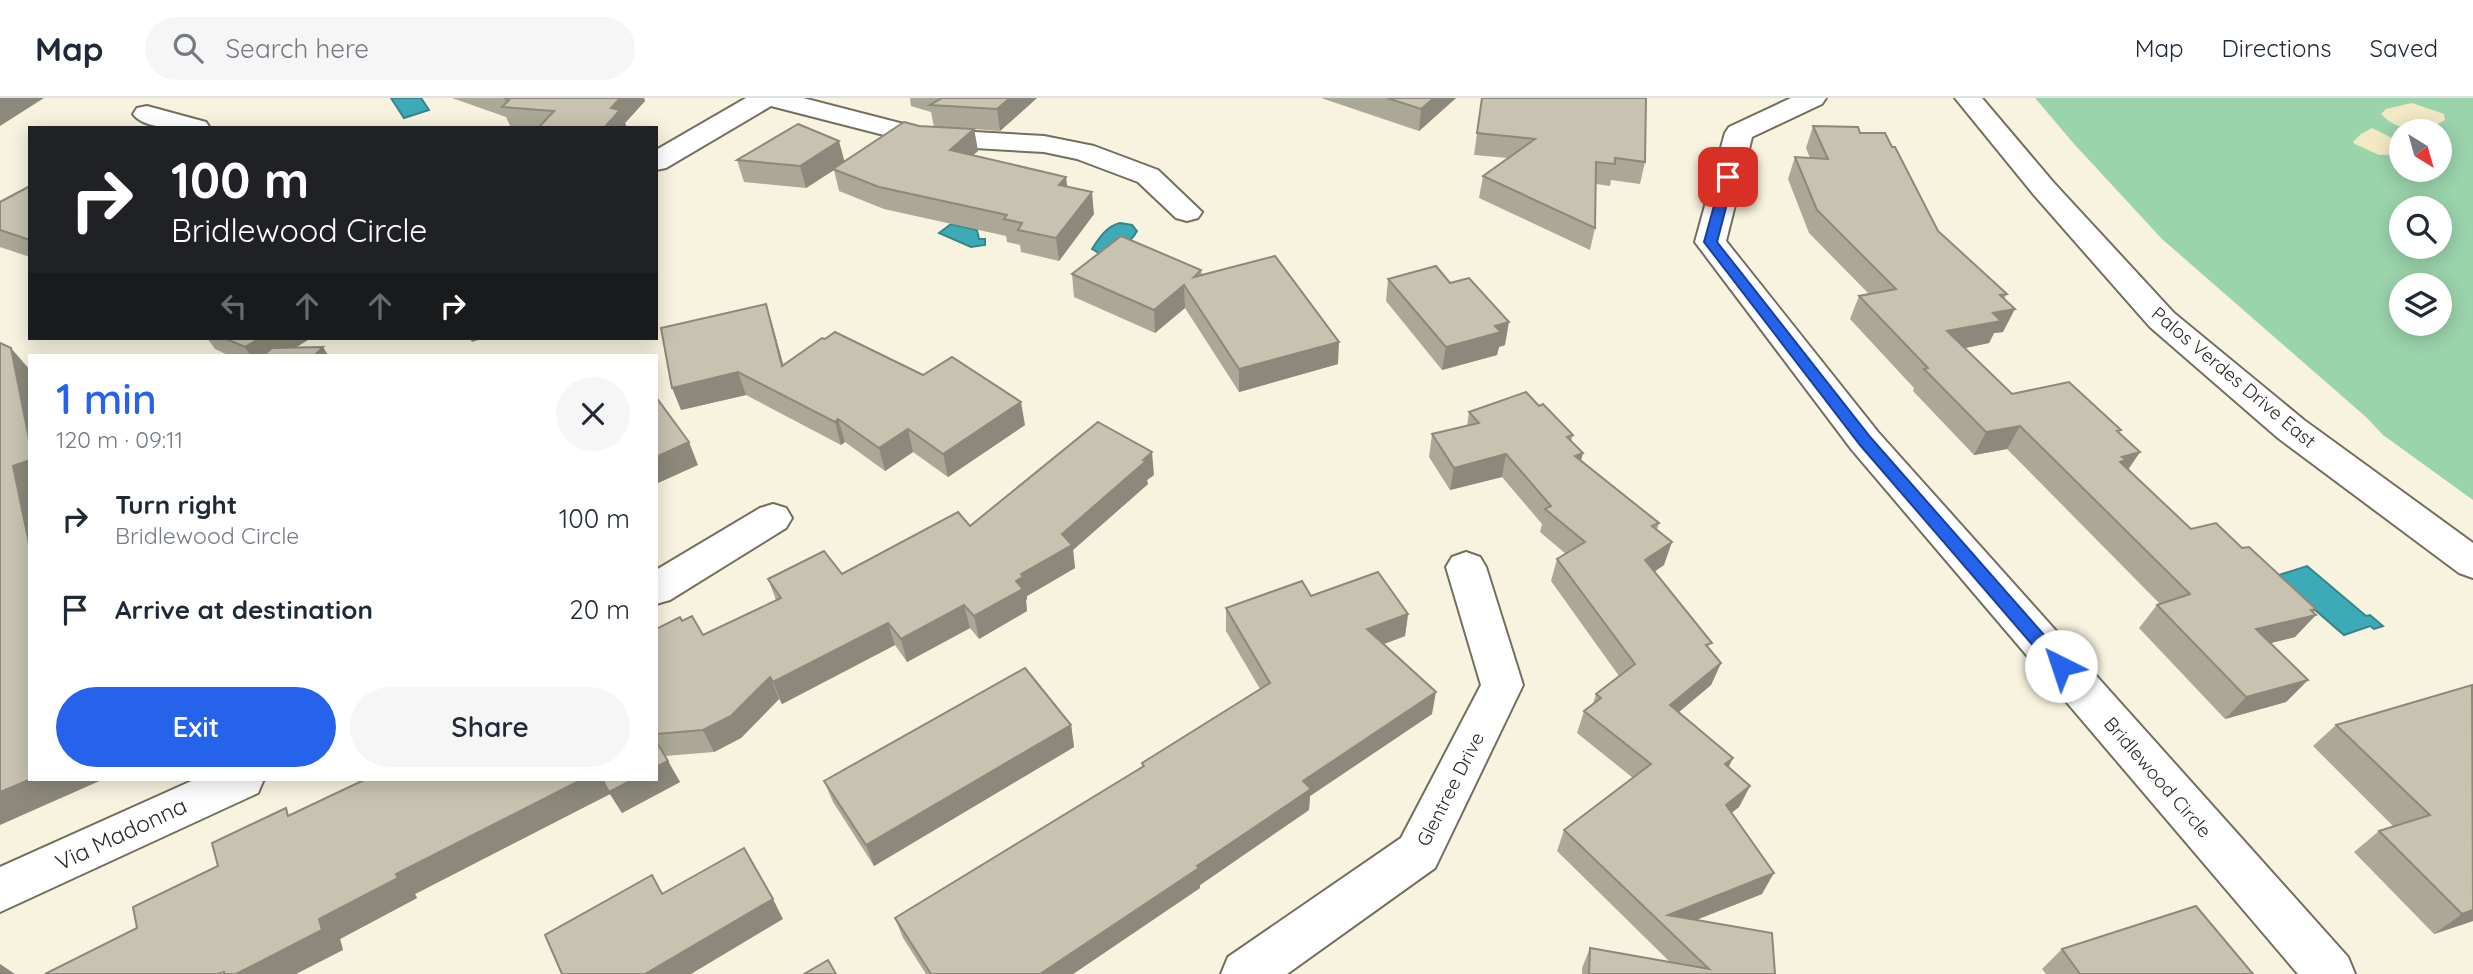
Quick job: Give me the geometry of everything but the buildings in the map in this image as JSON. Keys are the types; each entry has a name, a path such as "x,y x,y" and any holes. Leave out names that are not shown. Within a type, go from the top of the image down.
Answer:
{"street":[{"path":"658,161 765,98"},
{"path":"771,98 923,137 1044,145 1084,152 1148,176 1187,212"},
{"name":"Bridlewood Circle","path":"1813,98 1739,133 1710,242 1866,441 2330,974"},
{"name":"Palos Verdes Drive East","path":"1968,98 2044,189 2162,320 2291,429 2473,564"},
{"path":"147,114 189,126"},
{"path":"658,588 773,518"},
{"name":"Glentree Drive","path":"1246,974 1418,853 1502,685 1466,567"},
{"name":"Via Madonna","path":"0,890 238,781"}],"green space":[{"path":"2035,98 2473,98 2473,500 2383,435 2366,417 2162,239"}],"sand":[{"path":"2412,103 2444,114 2445,119 2389,121 2381,114 2386,109"},
{"path":"2372,128 2389,136 2389,155 2379,155 2355,144 2353,142"}],"water":[{"path":"391,98 421,98 429,110 404,118"},
{"path":"1120,223 1132,225 1137,231 1131,240 1104,256 1092,249 1107,230"},
{"path":"951,224 977,230 979,239 985,239 985,245 971,247 939,233"},
{"path":"2307,566 2366,616 2370,615 2383,626 2374,629 2370,626 2344,635 2276,576"}],"route":[{"path":"1728,177 1710,242 1866,441 2061,666"}]}
